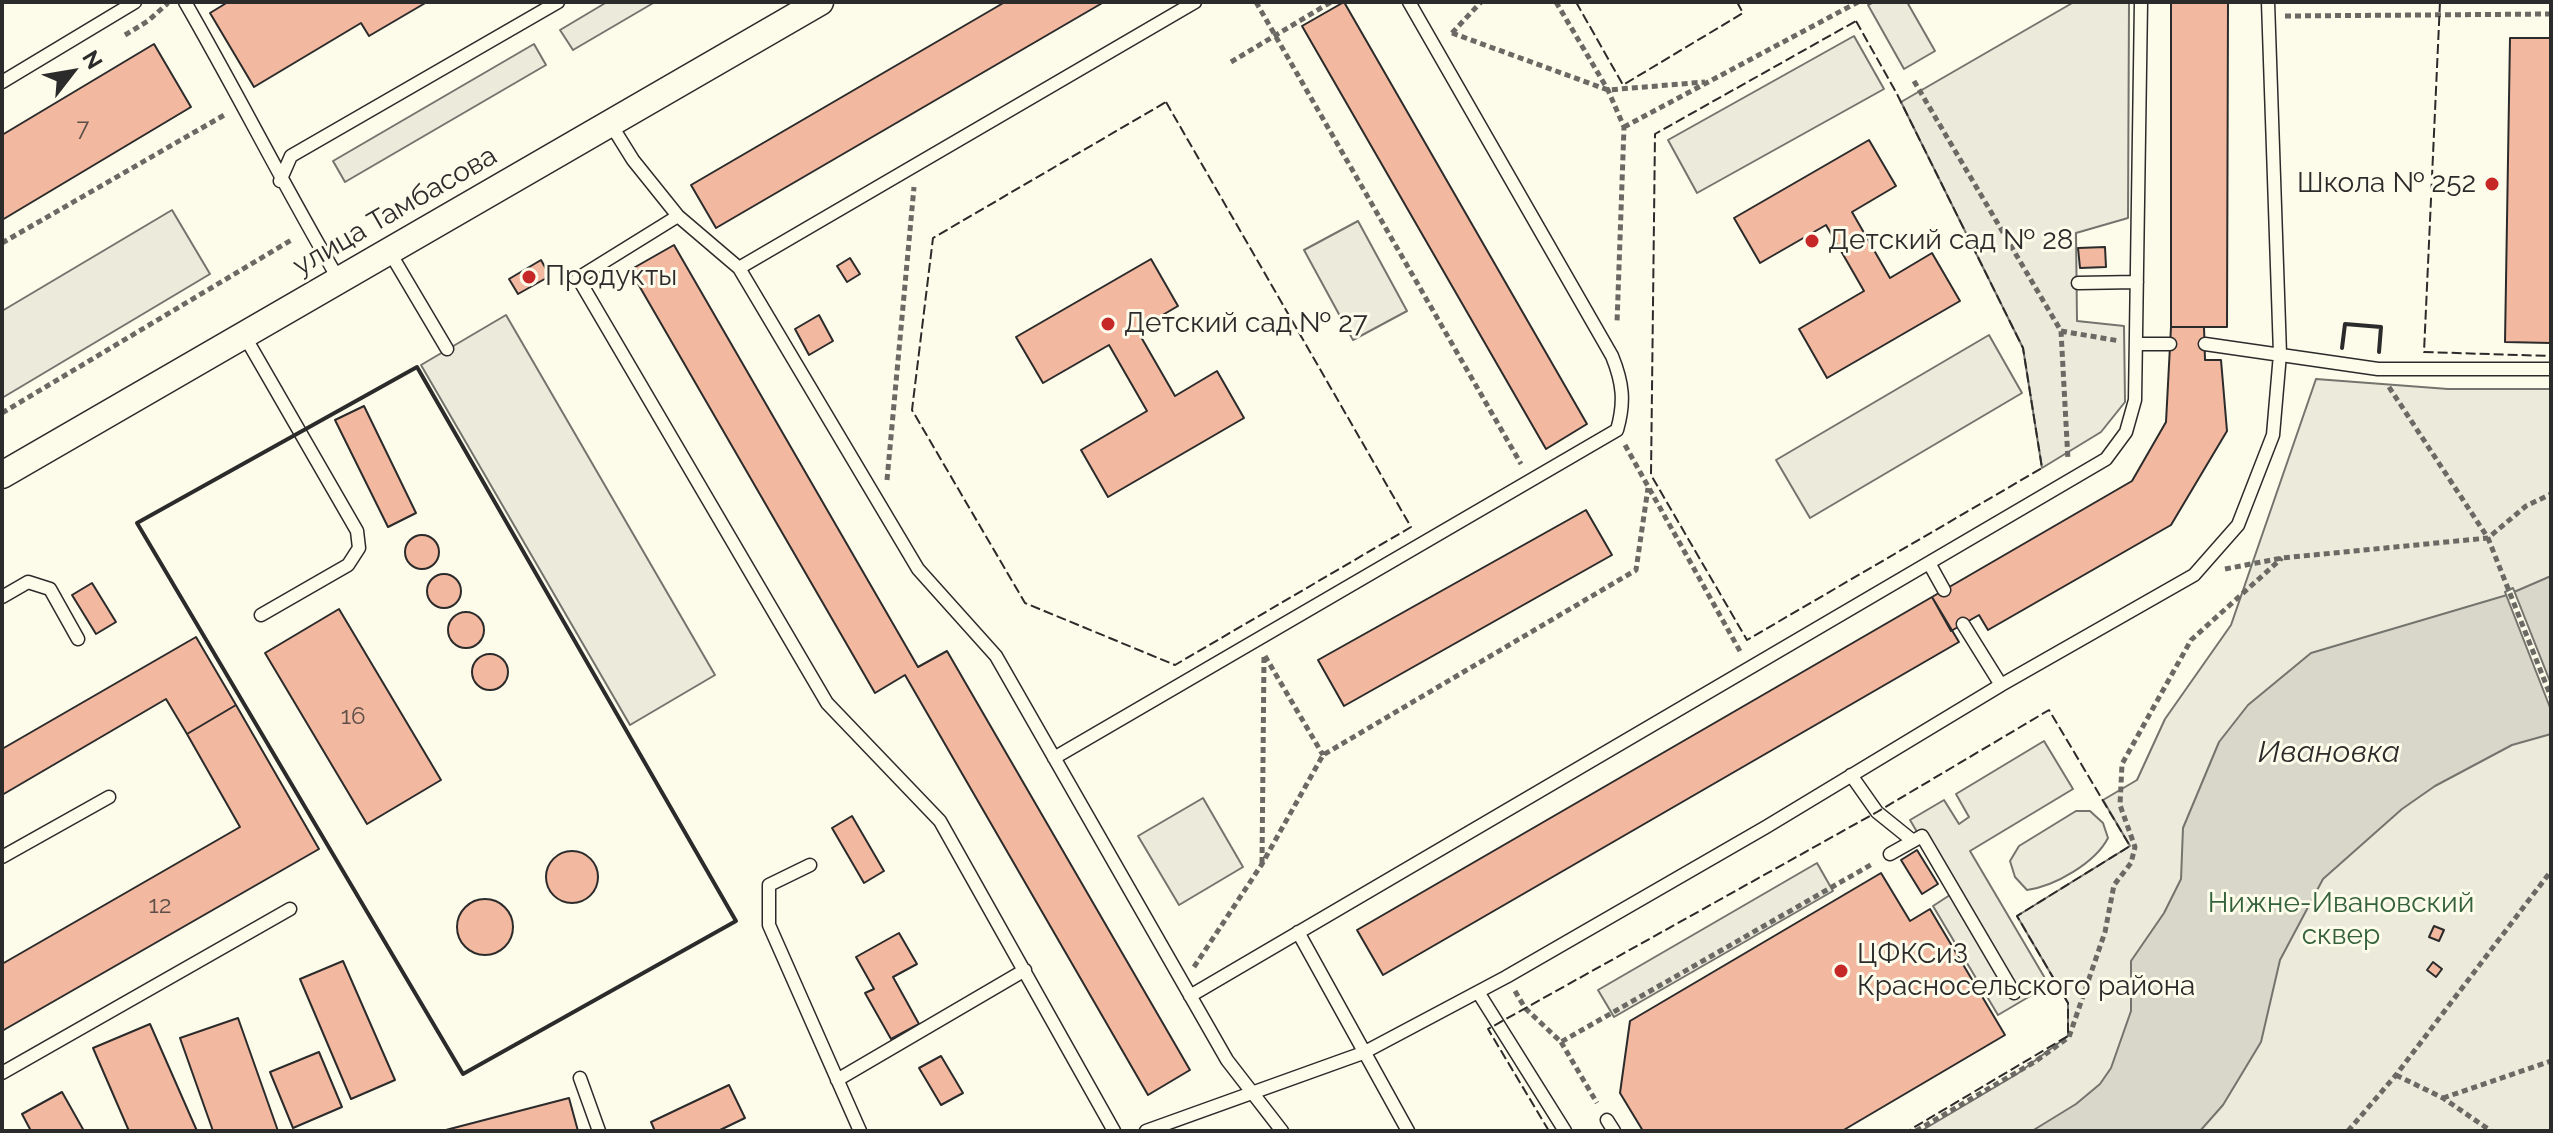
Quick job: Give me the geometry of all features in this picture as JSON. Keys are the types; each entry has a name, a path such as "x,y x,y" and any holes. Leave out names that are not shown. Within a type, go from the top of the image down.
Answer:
{"street":[{"name":"улица Тамбасова","path":"2,475 820,2"}],"lane":[{"path":"2,82 135,2"},
{"path":"185,2 244,103 280,181 339,280"},
{"path":"280,181 291,156 558,2"},
{"path":"739,268 1195,2"},
{"path":"1054,758 1617,430 1624,407 1622,381 1612,356 1409,2"},
{"path":"1186,990 1298,932 2106,459 2126,432 2135,400 2141,2"},
{"path":"1146,1131 1363,1053 1478,992 2194,575 2238,525 2273,435 2280,354 2268,9"},
{"path":"610,123 633,160 678,216 739,268 918,569 996,656 1227,1060 1282,1131"},
{"path":"678,216 578,278 827,703 940,821 1114,1131"},
{"path":"389,251 447,349"},
{"path":"2078,283 2137,282"},
{"path":"244,335 357,531 359,548 348,565 261,615"},
{"path":"2137,344 2170,344"},
{"path":"2205,344 2378,369 2551,369"},
{"path":"1929,563 1944,590"},
{"path":"2,597 28,582 50,589 78,639"},
{"path":"1963,624 2001,685"},
{"path":"1851,775 1877,812 1913,841"},
{"path":"2,857 109,797"},
{"path":"1890,854 1922,836 2014,993"},
{"path":"810,865 769,885 769,925 860,1131"},
{"path":"2,1073 290,909"},
{"path":"1298,932 1408,1131"},
{"path":"837,1080 1025,970"},
{"path":"1478,992 1565,1131"},
{"path":"580,1078 599,1131"}],"path":[{"path":"1256,2 1530,479"},
{"path":"1231,62 1331,2"},
{"path":"1436,50 1481,2"},
{"path":"1556,2 1608,90 1624,127 1619,312 1612,356"},
{"path":"1624,127 1858,2"},
{"path":"2268,9 2551,14"},
{"path":"1452,33 1608,90 1706,82"},
{"path":"1914,81 2061,331 2069,481"},
{"path":"2,243 244,103"},
{"path":"884,512 916,164"},
{"path":"2,413 310,229"},
{"path":"2061,331 2137,344"},
{"path":"2378,369 2488,538 2551,697"},
{"path":"1617,430 1749,668"},
{"path":"1186,990 1323,755 1636,570 1648,488"},
{"path":"2194,575 2282,558 2488,538 2526,506 2551,494"},
{"path":"1916,1131 2036,1061 2069,1037 2105,932 2114,885 2131,863 2135,847 2120,805 2122,764 2191,640 2282,558"},
{"path":"1262,864 1264,654 1323,755"},
{"path":"1561,1042 1890,854"},
{"path":"2348,1131 2396,1075 2551,871"},
{"path":"1525,1008 1561,1042 1611,1125"},
{"path":"2443,1098 2551,1061"},
{"path":"2396,1075 2443,1098 2491,1131"}],"green space":[{"path":"2074,2 2129,2 2128,218 2076,233 2077,321 2124,326 2125,402 2101,432 2042,468 2023,348 1901,102"},
{"path":"1854,36 1884,89 1697,193 1668,140"},
{"path":"1358,221 1407,311 1353,340 1304,250"},
{"path":"1989,335 2022,393 1810,518 1776,460"},
{"name":"Нижне-Ивановский сквер","path":"2316,379 2448,389 2551,389 2551,1131 1921,1131 2017,1074 2068,1036 2068,1003 2017,916 2130,846 2103,800 2137,780 2165,719 2231,625"},
{"path":"1203,798 1243,867 1179,905 1138,836"},
{"path":"2076,811 2090,811 2103,823 2108,838 2094,856 2073,872 2050,884 2027,890 2015,877 2010,861 2019,846"}],"shaded area":[{"path":"607,2 655,2 573,50 560,30"},
{"path":"1874,2 1907,2 1935,51 1904,69 1868,5"},
{"path":"534,44 546,65 345,182 333,161"},
{"path":"172,210 210,274 2,398 2,311"},
{"path":"506,315 715,675 630,725 421,365"},
{"path":"2044,741 2073,789 1970,851 2049,985 1998,1015 1933,906 1953,893 1910,820 1944,800 1959,824 1969,817 1956,794"},
{"path":"1817,863 1833,891 1614,1017 1598,990"}],"water":[{"name":"Ивановка","path":"2551,576 2551,734 2512,745 2435,786 2402,809 2323,879 2280,960 2261,1042 2223,1105 2200,1131 2032,1131 2076,1104 2100,1084 2111,1068 2131,1011 2131,961 2164,913 2181,879 2183,828 2219,742 2248,705 2311,653 2507,595"}],"pier":[{"path":"2513,588 2551,684 2551,710 2505,592"}],"building":[{"path":"228,2 427,2 369,36 361,23 254,87 210,13"},
{"path":"1005,2 1104,2 716,228 691,185"},
{"path":"1344,2 1587,424 1546,449 1302,26"},
{"path":"2171,2 2228,2 2227,327 2171,327"},
{"path":"2510,38 2551,38 2551,343 2505,342"},
{"path":"154,44 191,107 2,220 2,135"},
{"path":"1869,140 1896,186 1852,212 1890,278 1932,253 1960,301 1827,378 1799,329 1864,291 1826,225 1760,263 1734,218"},
{"path":"674,245 918,667 947,651 1190,1070 1148,1095 905,675 875,693 630,270"},
{"path":"2105,247 2106,267 2080,268 2078,248"},
{"path":"850,258 860,274 847,282 837,266"},
{"path":"1151,259 1178,306 1137,330 1175,396 1217,371 1244,418 1108,497 1081,450 1147,411 1109,345 1043,383 1016,337"},
{"name":"Продукты","path":"541,260 550,276 518,294 509,279"},
{"path":"819,315 833,341 809,355 795,329"},
{"path":"2171,327 2204,327 2205,360 2221,360 2227,431 2171,525 1988,630 1979,615 1951,631 1932,597 2132,481 2166,422"},
{"path":"364,406 416,513 388,527 335,420"},
{"path":"1586,510 1612,555 1344,706 1318,660"},
{"path":"422,535 434,540 439,552 434,564 422,569 410,564 405,552 410,540"},
{"path":"444,574 456,579 461,591 456,603 444,608 432,603 427,591 432,579"},
{"path":"92,583 116,622 96,634 72,595"},
{"path":"1932,597 1959,642 1383,975 1357,930"},
{"path":"339,609 441,780 367,824 265,653"},
{"path":"466,612 479,617 484,630 479,643 466,648 453,643 448,630 453,617"},
{"path":"196,637 236,705 187,734 166,699 2,795 2,749"},
{"path":"490,654 502,660 508,672 502,684 490,690 478,684 472,672 478,660"},
{"path":"236,705 319,849 2,1031 2,964 240,827 187,734"},
{"path":"852,816 884,871 864,883 832,828"},
{"path":"1917,850 1938,884 1922,894 1901,860"},
{"path":"572,851 590,859 598,877 590,895 572,903 554,895 546,877 554,859"},
{"name":"ЦФКСиЗ Красносельского района","path":"1881,873 1910,921 1930,909 2005,1035 1842,1131 1643,1131 1620,1093 1630,1021"},
{"path":"485,899 505,907 513,927 505,947 485,955 465,947 457,927 465,907"},
{"path":"2434,926 2444,930 2439,941 2429,937"},
{"path":"899,933 917,964 893,977 919,1024 891,1039 865,993 874,989 856,957"},
{"path":"343,961 395,1080 351,1099 300,979"},
{"path":"2433,962 2442,969 2436,977 2427,970"},
{"path":"238,1018 278,1131 213,1131 180,1038"},
{"path":"150,1024 197,1131 129,1131 93,1048"},
{"path":"319,1052 342,1107 293,1128 270,1072"},
{"path":"941,1056 963,1093 941,1105 919,1068"},
{"path":"729,1085 745,1118 718,1131 655,1131 651,1122"},
{"path":"62,1092 84,1131 31,1131 22,1114"},
{"path":"569,1098 578,1131 442,1131"}],"fence":[{"path":"1576,2 1623,85 1743,13 1737,2"},
{"path":"2440,2 2424,352 2551,356"},
{"path":"1856,21 1897,94 2023,348 2042,468 1747,640 1651,475 1655,134 1856,21"},
{"path":"1166,102 1411,527 1175,665 1025,603 912,410 933,238 1166,102"},
{"path":"1549,1131 1488,1029 1877,812 2049,710 2130,846 2017,916 2068,1003 2068,1036 1908,1131"}],"wall":[{"path":"2342,348 2345,324 2381,327 2379,352"},
{"path":"417,367 736,921 463,1074 137,523 417,367"}],"place":[{"name":"Школа № 252","path":"2492,184"},
{"name":"Детский сад № 28","path":"1812,241"},
{"name":"Продукты","path":"529,277"},
{"name":"Детский сад № 27","path":"1108,324"},
{"name":"ЦФКСиЗ Красносельского района","path":"1841,971"}]}
